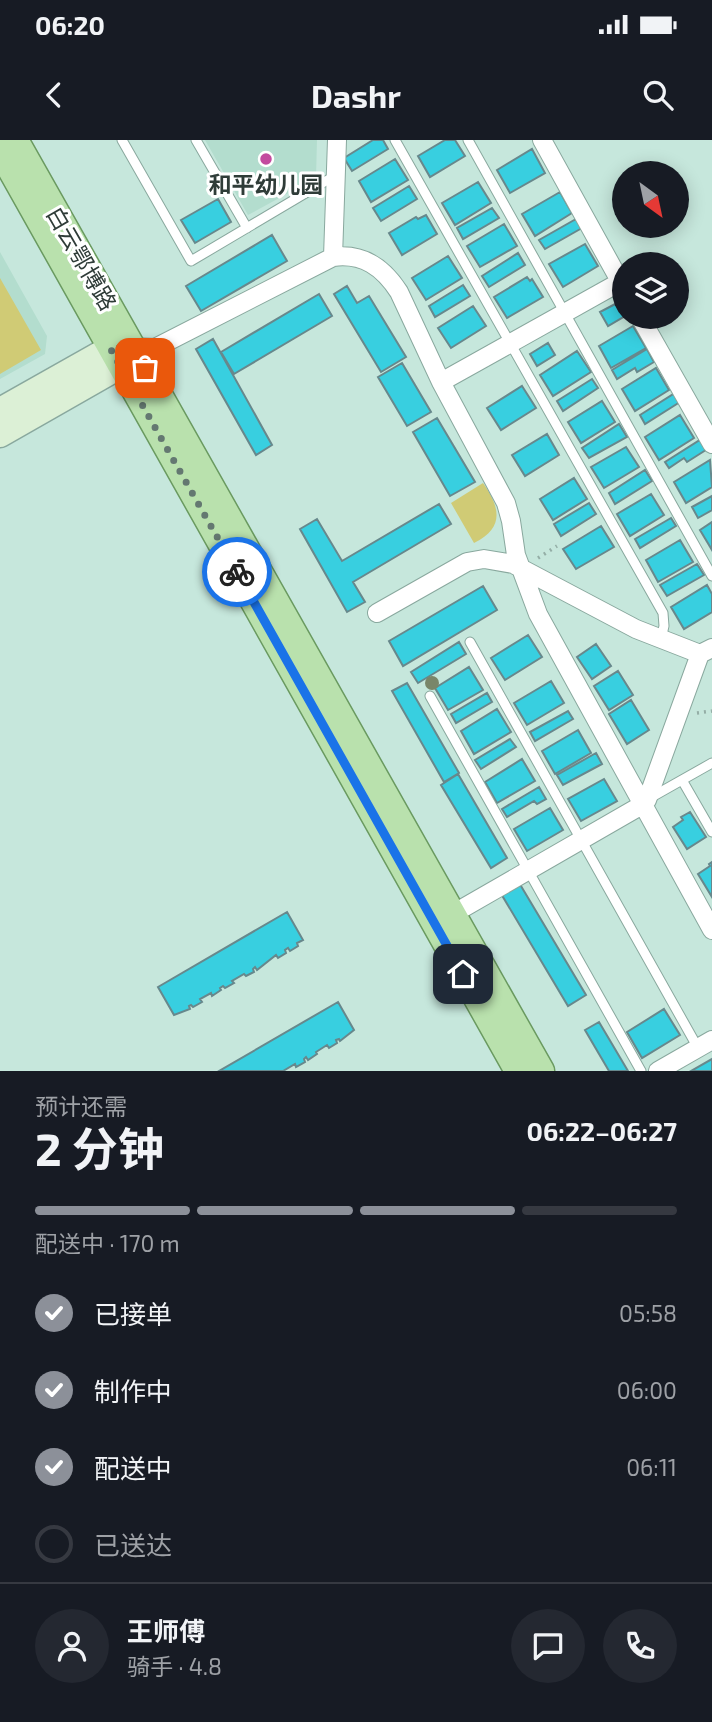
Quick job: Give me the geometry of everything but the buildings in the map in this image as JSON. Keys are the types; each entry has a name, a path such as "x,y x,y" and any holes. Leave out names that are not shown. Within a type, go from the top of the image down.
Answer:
{"main road":[{"name":"白云鄂博路","path":"15,140 121,354 518,1071"},
{"name":"白云鄂博路","path":"0,150 541,1071"},
{"path":"0,410 121,354"},
{"path":"0,435 121,354"}],"street":[{"path":"333,257 337,140"},
{"path":"542,140 612,268"},
{"path":"121,354 155,348 333,257 346,255 371,262 390,279 506,503 519,567 538,614 644,802 712,930"},
{"path":"441,382 565,313 612,291"},
{"path":"647,329 712,444"},
{"path":"377,613 467,562 491,560 519,567 589,606 661,639 706,651 644,802 451,915"},
{"path":"658,1071 705,1044"}],"lane":[{"path":"122,140 191,261 335,174"},
{"path":"196,140 247,228"},
{"path":"395,140 663,613 661,639"},
{"path":"468,140 712,576"},
{"path":"470,642 581,839 705,1044"},
{"path":"430,696 641,1071"},
{"path":"644,802 712,763"},
{"path":"682,780 712,832"}],"shaded area":[{"name":"和平幼儿园","path":"205,140 317,140 316,178 248,215"},
{"path":"0,252 47,336 45,354 0,379"},
{"path":"0,278 41,350 0,374"},
{"path":"483,483 496,509 495,524 491,531 474,543 451,503"}],"way so far":[{"path":"145,368 133,347 110,348 237,572"}],"place":[{"name":"和平幼儿园","path":"266,159"}],"route":[{"path":"237,572 463,974"}]}
